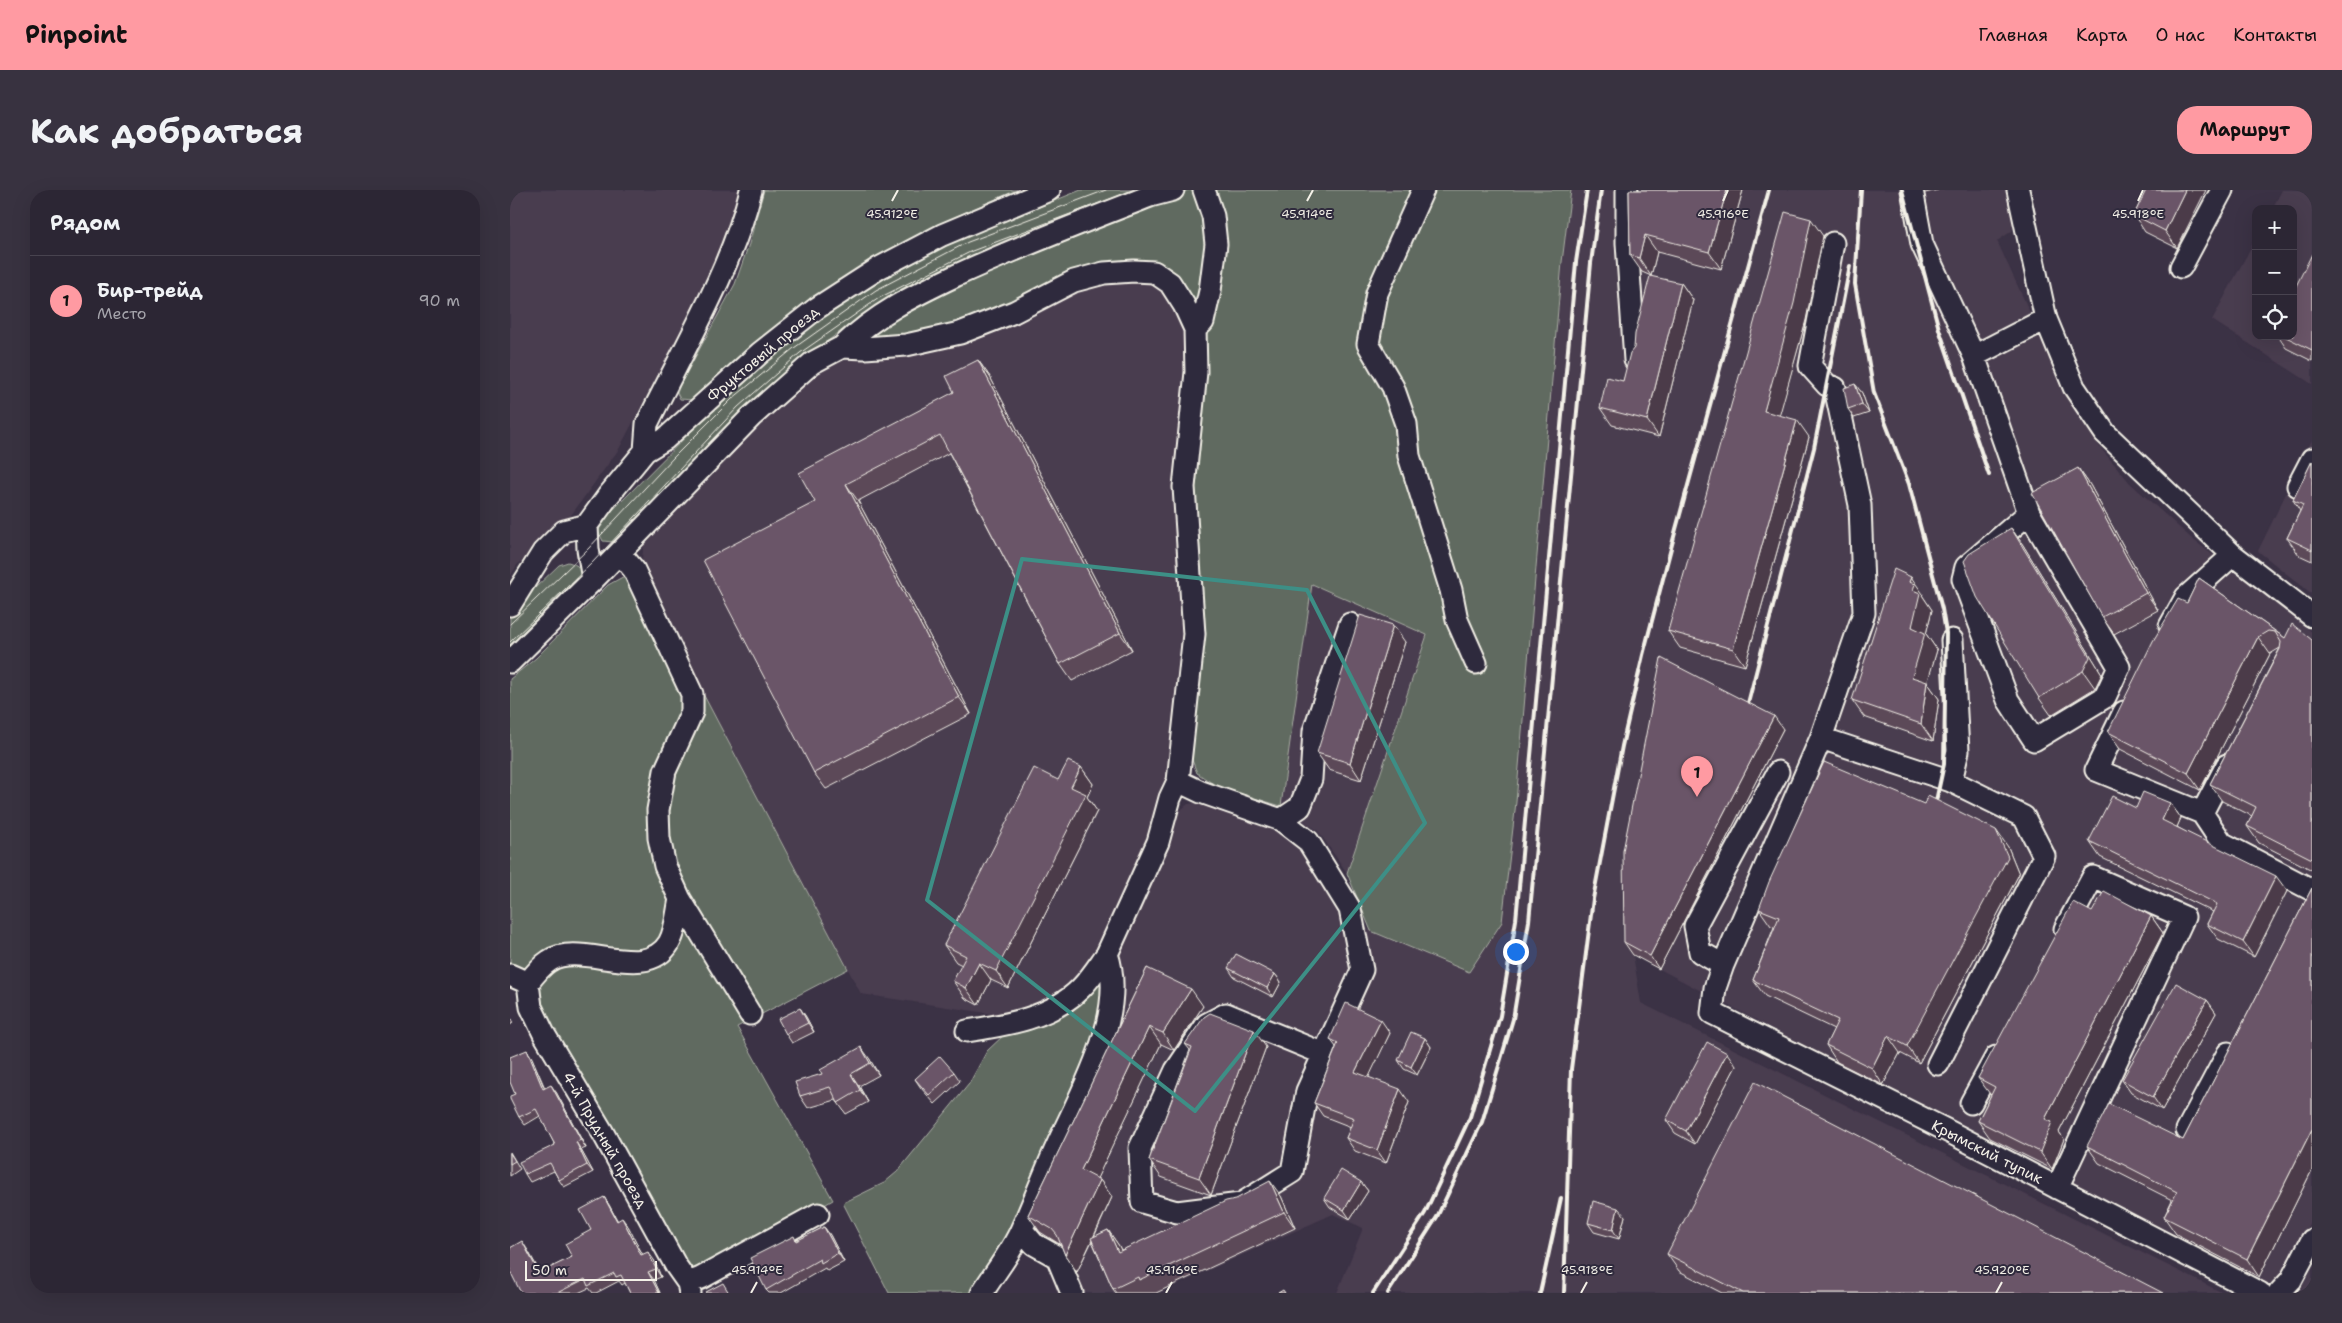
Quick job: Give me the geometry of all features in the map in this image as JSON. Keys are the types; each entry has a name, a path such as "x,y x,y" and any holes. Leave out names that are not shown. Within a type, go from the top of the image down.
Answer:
{"street":[{"path":"645,451 646,424 719,276 734,240 751,190"},
{"name":"Фруктовый проезд","path":"587,525 645,451 665,439 760,353 817,308 879,268 942,235 1049,190"},
{"path":"510,662 620,553 751,417 812,362 842,346 862,327 899,303 989,260 1150,196 1173,190"},
{"path":"1195,329 1203,322 1205,314 1210,292 1216,244 1213,216 1204,190"},
{"path":"1423,190 1377,293 1368,344 1393,387 1406,424 1409,456 1451,590 1457,620 1476,663"},
{"path":"1627,190 1627,243 1635,360"},
{"path":"1912,190 1922,244 1974,356 2029,513 2119,667 2105,697 2034,740 2008,700 1963,579 1966,567 2029,513"},
{"path":"2018,190 2046,319 2074,387 2104,433 2233,555 2312,616"},
{"path":"2181,267 2222,190"},
{"path":"1778,772 1695,926 1700,952 1723,965 1821,738 1864,613 1860,505 1834,388 1827,385 1810,366 1833,243"},
{"path":"842,346 865,348 906,345 960,333 1014,312 1074,281 1104,273 1134,271 1154,272 1170,283 1195,329 1196,372 1184,487 1194,634 1178,781 1170,798 1158,842 1107,954 1082,987 1065,1002 1042,1014 1002,1026 966,1031"},
{"path":"1974,356 2046,319"},
{"path":"2298,486 2312,459"},
{"path":"510,605 543,552 564,531 587,525 588,549 593,580"},
{"path":"620,553 634,570 692,694 692,712 665,772 658,810 659,838 665,866 680,899 750,1014"},
{"path":"2162,639 2186,597 2233,555"},
{"path":"1281,820 1300,807 1311,779 1314,731 1350,624"},
{"path":"1951,781 1958,751 1952,640"},
{"path":"2134,691 2096,770 2202,813 2222,843 2309,898"},
{"path":"1821,738 1951,781 2024,817 2044,856 1938,1064"},
{"path":"2202,813 2237,745"},
{"path":"1178,781 1201,792 1281,820 1308,841 1350,909 1362,970 1324,1054 1307,1091 1292,1172 1241,1204 1177,1212 1142,1202 1140,1148 1176,1070 1207,1024 1226,1014 1324,1054"},
{"path":"2056,947 2094,877 2184,917 2057,1188"},
{"path":"519,979 550,960 569,954 631,961 656,956 668,944 680,899"},
{"path":"982,1293 1022,1230 1037,1190 1093,1066 1103,1038 1112,982 1112,966 1107,954"},
{"name":"Крымский тупик","path":"1723,965 1715,988 1712,1013 2260,1293"},
{"name":"4-й Прудный проезд","path":"519,979 544,1034 603,1132 689,1288"},
{"path":"2187,1130 2238,1034"},
{"path":"1971,1103 2004,1042"},
{"path":"689,1288 701,1278 818,1214"},
{"path":"1022,1230 1034,1244 1057,1257 1072,1293"},
{"path":"2280,1293 2292,1280 2312,1240"}],"highlighted area":[{"path":"1022,559 1307,590 1425,823 1195,1111 927,900"}],"shaded area":[{"path":"510,190 742,190 712,271 619,449 569,518 517,565 510,577"},
{"path":"1571,190 2012,190 2015,203 2012,231 1997,241 2073,406 2099,446 2130,483 2191,538 2312,632 2312,1218 2284,1272 2273,1282 2260,1286 1633,955 1641,1003 2223,1293 1337,1293 1363,1228 1333,1214 1158,1293 1080,1293 1036,1238 1032,1219 1118,953 1166,847 1178,812 1188,804 1202,802 1281,829 1304,845 1341,909 1371,931 1516,802 1562,262"},
{"path":"2282,190 2312,190 2312,384 2212,320 2252,245 2252,340 2297,340 2297,205 2274,205"},
{"path":"1154,279 1170,293 1187,336 1187,374 1173,488 1185,637 1175,722 1164,786 1147,840 1095,955 1079,981 1040,1010 1000,1015 861,994 661,614 641,567 644,543 757,424 821,371 845,360 889,359 909,354 1017,317 1083,289 1114,280"},
{"path":"2312,440 2312,594 2258,551"},
{"path":"1312,583 1427,635 1347,873 1318,831 1281,806"},
{"path":"2312,1268 2312,1293 2299,1293"}],"green space":[{"path":"764,190 1017,190 946,221 876,257 805,306 693,400 680,399 677,393 680,385 735,284 749,244"},
{"path":"1081,190 1149,190 894,297 854,321 804,359 741,412 624,535 613,542 603,541 598,531 612,511 729,393 791,341 872,283 921,255"},
{"path":"1189,190 1571,190 1562,262 1516,802 1502,922 1469,972 1371,931 1347,873 1427,635 1312,584 1281,806 1218,787 1197,773 1189,752 1192,485 1205,373 1206,334 1193,302 1156,262 1106,262 1077,272 1011,303 960,322 890,338 872,340 868,334 902,308 1153,203"},
{"path":"568,562 579,567 582,579 510,649 510,612 559,565"},
{"path":"641,567 661,614 848,969 737,1027 833,1200 720,1265 690,1271 543,1012 510,981 510,679 536,658 608,585"},
{"path":"1103,977 1105,1016 1019,1221 975,1293 889,1293 843,1203 884,1183 897,1172 969,1084 987,1051 1005,1034"}],"building":[{"path":"1629,190 1727,190 1709,252 1645,235 1639,258 1630,255"},
{"path":"2146,190 2185,190 2165,231 2134,215"},
{"path":"1785,212 1811,219 1794,303 1764,411 1797,420 1733,649 1668,631"},
{"path":"2312,254 2312,350 2292,340 2297,340 2297,284"},
{"path":"1650,276 1681,283 1647,420 1600,408 1607,377 1623,381 1630,353 1634,348 1635,334"},
{"path":"978,360 1120,633 1060,664 940,435 846,484 959,697 814,773 703,560 815,502 799,473 954,392 946,376"},
{"path":"1855,384 1862,404 1848,409 1844,388"},
{"path":"2312,461 2312,550 2287,538 2303,505 2293,500"},
{"path":"2078,468 2146,593 2102,617 2032,493"},
{"path":"2011,528 2090,657 2083,671 2039,698 1977,597 1964,561 1969,554"},
{"path":"1894,569 1911,577 1909,582 1915,584 1913,590 1920,593 1912,627 1925,633 1912,677 1927,682 1921,724 1852,700"},
{"path":"2199,578 2285,638 2292,624 2312,640 2312,859 2247,826 2256,807 2210,784 2280,649 2281,642 2275,632 2268,631 2258,637 2188,773 2108,732 2153,641 2178,599 2187,603"},
{"path":"1360,615 1393,625 1350,763 1317,753"},
{"path":"1661,658 1774,716 1650,956 1624,942 1623,851"},
{"path":"1068,761 1081,767 1071,787 1086,794 996,971 979,963 966,988 953,981 966,956 944,945 1034,768 1058,780"},
{"path":"1824,762 1924,804 1928,796 1996,830 2008,857 1907,1046 1888,1036 1872,1068 1826,1045 1838,1020 1753,980 1779,917 1759,909 1769,882"},
{"path":"2143,792 2170,803 2162,820 2276,876 2243,942 2207,924 2217,904 2089,841 2112,796 2136,808"},
{"path":"2312,888 2312,1129 2247,1259 2164,1217 2177,1192 2087,1146 2109,1104 2183,1140"},
{"path":"2104,891 2151,916 2045,1119 2052,1122 2040,1152 1978,1121 1995,1087 1978,1078 2073,902 2092,912"},
{"path":"1236,954 1275,974 1267,988 1228,968"},
{"path":"1147,968 1191,989 1163,1033 1149,1027 1081,1170 1100,1180 1065,1255 1057,1235 1052,1229 1028,1215"},
{"path":"2176,983 2207,1000 2153,1097 2122,1080"},
{"path":"1346,1003 1381,1020 1355,1072 1400,1089 1377,1150 1346,1138 1354,1118 1314,1103 1338,1043 1330,1039"},
{"path":"800,1008 808,1023 786,1034 778,1019"},
{"path":"1210,1013 1254,1030 1199,1178 1149,1160 1192,1047 1185,1044 1204,1017"},
{"path":"1411,1032 1425,1038 1411,1067 1398,1060"},
{"path":"1707,1042 1727,1053 1686,1131 1666,1120"},
{"path":"861,1047 870,1063 851,1074 860,1090 838,1103 830,1087 800,1096 795,1082 822,1074 820,1070"},
{"path":"527,1050 543,1089 551,1085 581,1140 576,1142 587,1165 559,1180 550,1163 525,1174 519,1162 555,1145 536,1109 519,1117 510,1099 510,1096 515,1094 510,1082 510,1057"},
{"path":"940,1056 954,1072 929,1095 915,1079"},
{"path":"1755,1082 2163,1293 1743,1293 1667,1254"},
{"path":"510,1153 515,1161 510,1164"},
{"path":"1341,1170 1361,1182 1344,1210 1324,1198"},
{"path":"1270,1181 1284,1212 1139,1280 1138,1277 1113,1289 1091,1238 1108,1230 1118,1252 1226,1201 1236,1199"},
{"path":"604,1197 617,1221 622,1218 641,1255 648,1252 656,1269 648,1272 659,1293 630,1293 621,1275 616,1277 614,1273 588,1286 585,1279 557,1293 521,1293 510,1271 510,1248 522,1241 539,1273 572,1257 565,1244 591,1230 580,1210"},
{"path":"1593,1201 1618,1208 1613,1230 1588,1223"},
{"path":"824,1227 838,1253 821,1263 820,1259 766,1290 750,1258 794,1236 796,1241"},
{"path":"723,1283 729,1293 706,1292"}],"tram line":[{"path":"510,624 588,549 673,458 732,399 794,348 876,290 968,242 1106,190"},
{"path":"510,642 592,563 738,407 800,353 879,298 972,251 1134,190"}],"railway":[{"path":"1373,1293 1425,1213 1470,1117 1500,1016 1516,920 1576,262 1587,190"},
{"path":"1388,1293 1437,1217 1482,1122 1513,1019 1529,921 1591,263 1601,190"},
{"path":"1564,1293 1571,1069 1593,899 1622,746 1643,655 1769,190"},
{"path":"1861,190 1855,284 1874,393 1909,484 1942,609 1946,633 1944,764 1933,815"},
{"path":"1902,190 1939,329 1989,475"},
{"path":"1746,711 1814,448 1850,266"},
{"path":"1540,1293 1561,1198"}],"place":[{"name":"Бир-трейд","path":"1697,797"}]}
